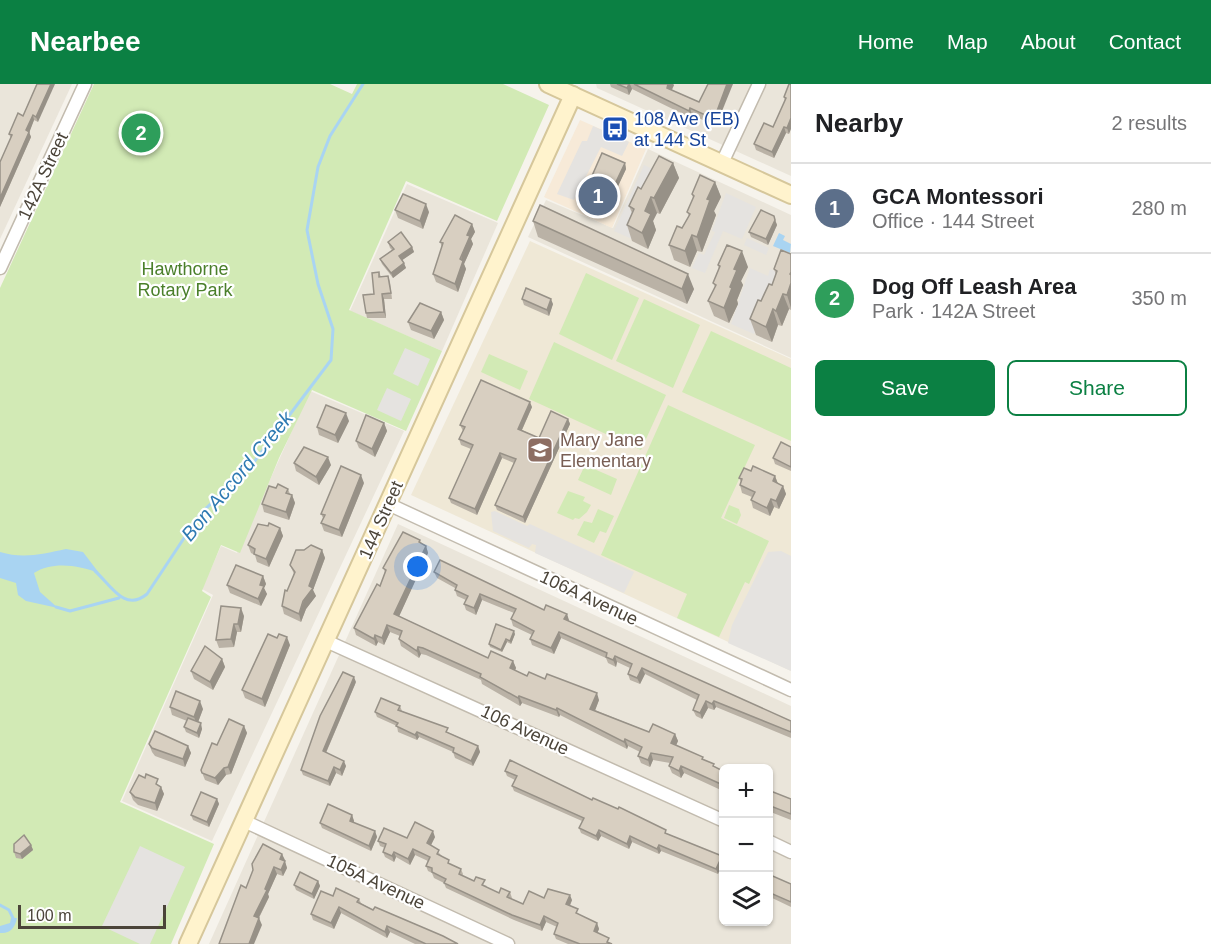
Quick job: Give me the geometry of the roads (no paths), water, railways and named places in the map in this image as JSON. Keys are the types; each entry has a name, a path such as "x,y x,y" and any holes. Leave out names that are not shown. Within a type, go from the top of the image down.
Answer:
{"main road":[{"path":"548,84 791,195"},
{"name":"144 Street","path":"188,944 573,95"}],"street":[{"name":"142A Street","path":"0,268 85,84"},
{"path":"722,163 759,84"},
{"name":"106A Avenue","path":"388,504 791,690"},
{"name":"106 Avenue","path":"326,641 719,819"},
{"name":"105A Avenue","path":"244,821 508,944"},
{"path":"773,843 791,852"}],"water":[{"path":"779,233 785,236 783,240 791,244 790,253 773,246"},
{"path":"66,549 83,552 99,573 83,568 57,566 34,573 40,592 58,608 26,601 18,595 16,583 0,578 0,552 25,555"},
{"path":"11,918 17,918 15,925 9,931 0,933 0,926 10,923"}],"waterway":[{"name":"Bon Accord Creek","path":"95,571 118,595 124,598 139,599 147,594 200,514 251,466 331,360 333,329 318,284 307,230 318,167 330,136 363,84"},
{"path":"56,607 70,611 119,598"},
{"path":"0,905 9,910 14,920"}],"place":[{"name":"108 Ave (EB) at 144 St","path":"615,129"},
{"name":"Dog Off Leash Area","path":"141,133"},
{"name":"GCA Montessori","path":"598,196"},
{"name":"Mary Jane Elementary","path":"540,450"}],"park label":[{"name":"Hawthorne Rotary Park","path":"185,279"}]}
